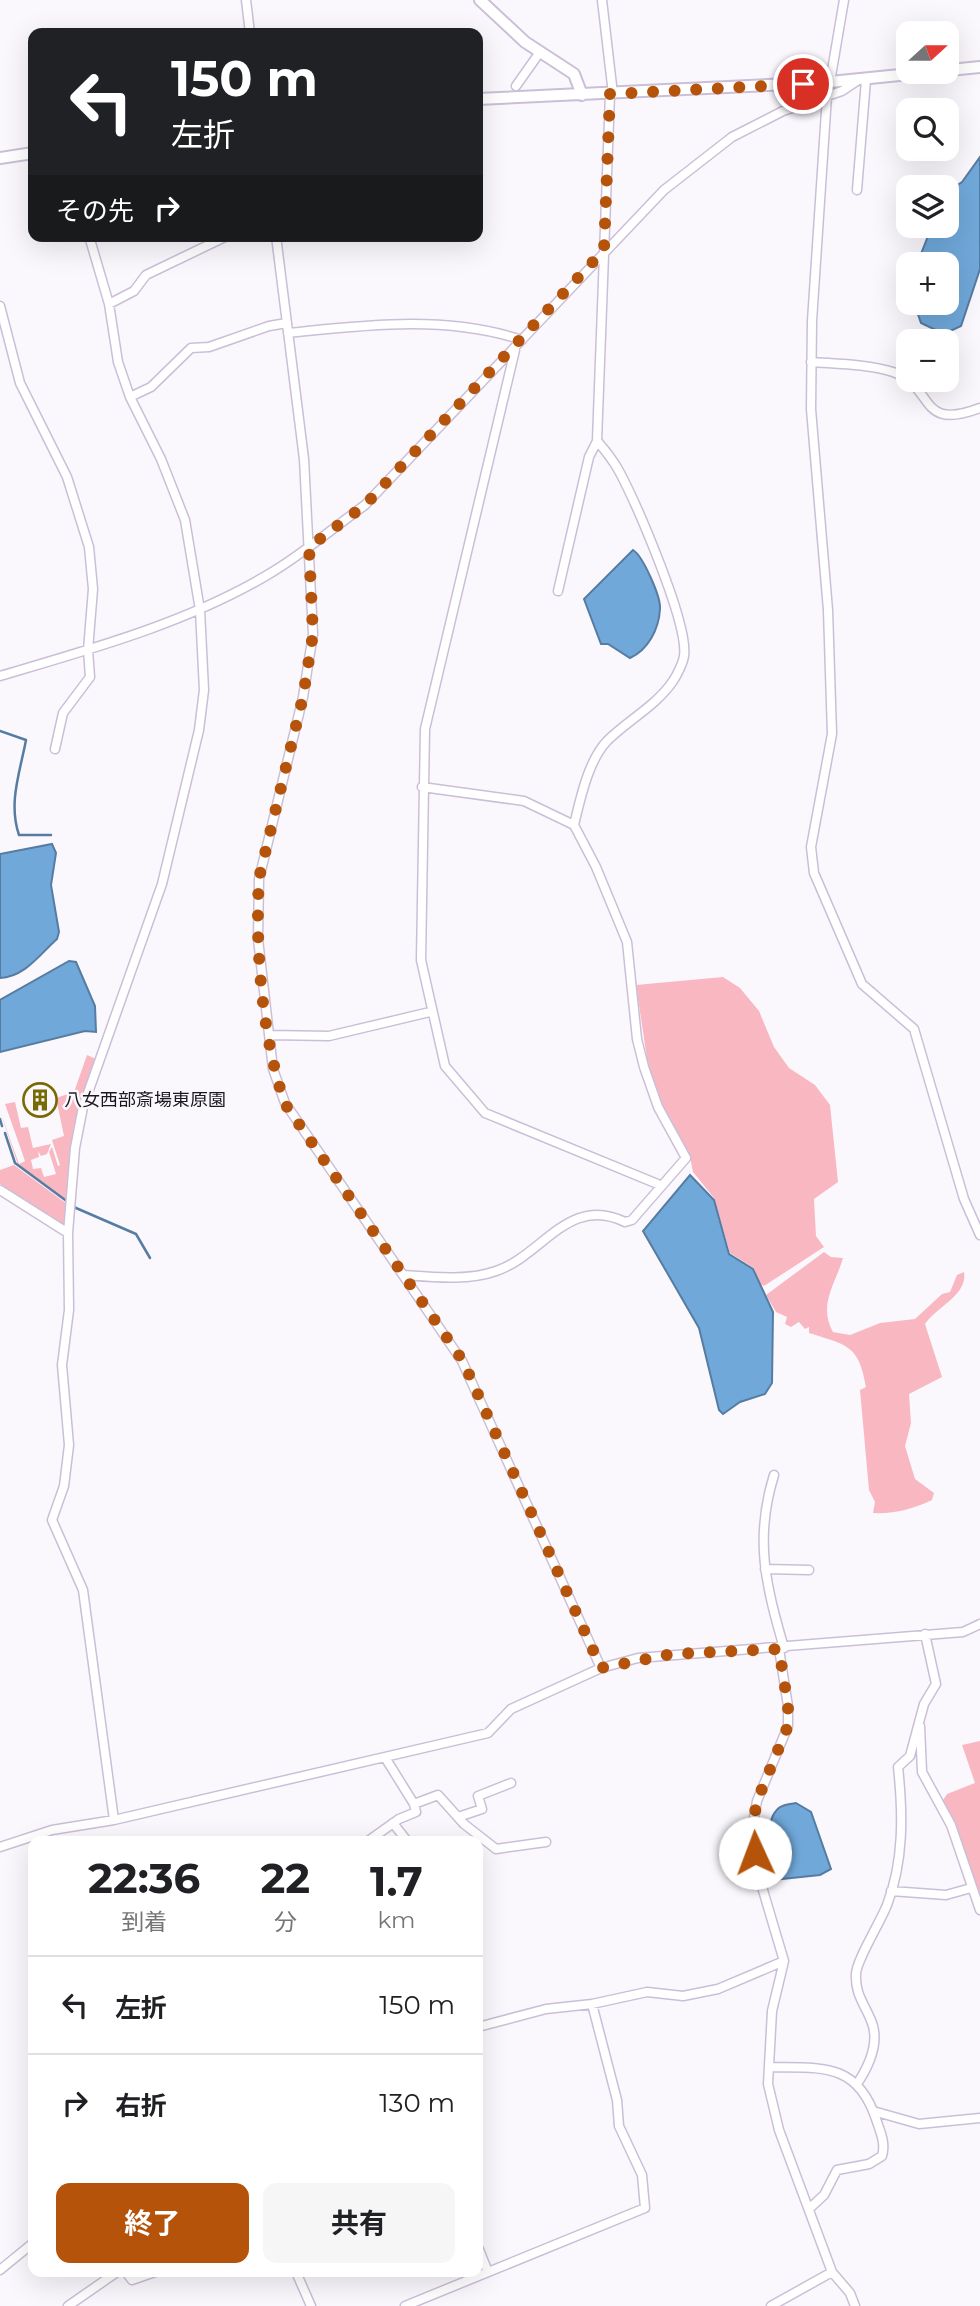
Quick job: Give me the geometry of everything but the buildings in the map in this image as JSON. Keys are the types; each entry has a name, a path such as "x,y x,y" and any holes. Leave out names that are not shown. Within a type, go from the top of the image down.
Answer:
{"main road":[{"path":"480,0 540,52 574,74 582,95"},
{"path":"483,99 830,82 980,67"},
{"path":"0,158 28,154"}],"street":[{"path":"246,0 249,28"},
{"path":"558,591 589,457 597,441 611,94 602,0"},
{"path":"830,82 844,0"},
{"path":"516,86 540,52"},
{"path":"0,676 88,650 200,610 269,574 309,547 365,505 519,344 604,250 664,190 732,137 783,111 827,96 861,80 857,190"},
{"path":"827,96 811,362 811,409 832,674 832,734 811,847 814,873 862,984 914,1029 973,1222 980,1235"},
{"path":"91,242 109,304 118,362 130,397 161,459 185,520 200,610 204,690 200,730 162,884 82,1107 75,1148 68,1233 69,1310 62,1366 69,1446 64,1486 52,1520 83,1590 114,1820"},
{"path":"109,304 134,291 146,275 215,242"},
{"path":"277,242 304,459 313,634 303,697 259,878 258,939 273,1069 285,1104 463,1361 601,1668"},
{"path":"0,306 20,383 67,477 89,547 93,589 88,650 90,677 63,713 55,749"},
{"path":"130,397 151,387 191,348 209,347 269,326 287,328 454,324 487,329 519,344"},
{"path":"519,344 425,729 421,960 430,1012 445,1066 485,1113 660,1185"},
{"path":"811,362 873,367 897,373 913,385 933,410 945,416 958,416 980,408"},
{"path":"574,825 592,768 605,743 662,695 675,678 684,656 677,618 635,506 619,470 597,441"},
{"path":"404,1275 495,1272 513,1263 572,1220 595,1214 611,1215 625,1222 632,1220 686,1158 658,1107 644,1068 637,1039 627,942 596,867 574,825 524,801 422,787"},
{"path":"269,1035 329,1036 430,1012"},
{"path":"0,1190 68,1233"},
{"path":"973,1222 980,1214"},
{"path":"774,1475 762,1525 765,1569 781,1649 788,1726 757,1801 752,1829 757,1870 784,1961 772,2011 768,2084 779,2130 832,2272 850,2293 855,2306"},
{"path":"765,1569 809,1570"},
{"path":"34,1836 386,1759 488,1733 511,1709 601,1668 672,1654 781,1649 963,1632 980,1624"},
{"path":"857,2084 867,2067 875,2042 870,2017 856,1992 856,1970 891,1891 903,1826 898,1767 910,1756 924,1704 936,1684 925,1634"},
{"path":"919,1720 922,1772 951,1825 980,1910"},
{"path":"375,1836 393,1823 416,1812 414,1804 386,1759"},
{"path":"458,1817 482,1809 478,1796 511,1783"},
{"path":"414,1804 438,1796 481,1836"},
{"path":"393,1823 403,1836"},
{"path":"0,1847 28,1838"},
{"path":"483,1838 496,1849 546,1842"},
{"path":"891,1891 946,1895 971,1888"},
{"path":"483,2026 546,2009 592,2004 647,1992 683,1996 718,1989 784,1961"},
{"path":"483,2274 645,2208 642,2175 619,2126 617,2101 592,2004"},
{"path":"770,2067 821,2068 842,2072 857,2084 873,2110 883,2141 882,2155 869,2164 837,2170 824,2195 810,2208"},
{"path":"873,2110 919,2124 980,2118"},
{"path":"0,2270 28,2247"},
{"path":"483,2260 488,2272"},
{"path":"771,2306 832,2272"},
{"path":"68,2306 110,2277"},
{"path":"298,2277 311,2306"},
{"path":"405,2306 476,2277"}],"shaded area":[{"path":"723,977 740,988 759,1011 774,1047 789,1068 815,1085 830,1105 838,1182 814,1199 816,1236 824,1247 764,1286 759,1283 754,1268 730,1253 714,1198 693,1172 690,1157 660,1106 648,1065 636,985"},
{"path":"87,1055 96,1059 74,1127 67,1202 18,1165 0,1111 19,1164 25,1161 5,1104 15,1102 21,1128 28,1127 33,1148 51,1144 47,1154 41,1156 38,1151 39,1157 31,1160 33,1169 41,1168 44,1177 56,1174 49,1152 52,1147 58,1166 60,1165 52,1140 64,1136 56,1098 74,1092"},
{"path":"14,1165 67,1204 66,1222 62,1224 0,1184 0,1170"},
{"path":"824,1252 831,1257 843,1258 829,1295 827,1313 833,1332 850,1335 880,1323 915,1319 942,1294 950,1292 957,1275 964,1272 964,1280 956,1294 925,1324 942,1377 909,1394 911,1423 905,1446 915,1479 934,1493 932,1500 918,1506 896,1512 873,1513 875,1502 869,1490 860,1390 866,1387 859,1362 849,1348 809,1333 809,1327 805,1329 799,1322 791,1327 785,1324 787,1317 776,1312 766,1295"},
{"path":"980,1741 980,1904 941,1803 947,1794 975,1783 962,1745"}],"water":[{"path":"980,157 980,269 961,326 955,329 934,329 921,323 918,315 959,315 959,252 922,252 927,238 959,238 959,184"},
{"path":"633,550 651,577 660,609 651,638 642,650 630,658 608,644 601,644 584,599"},
{"path":"52,844 56,853 51,885 59,932 57,939 25,969 9,977 0,978 0,854"},
{"path":"69,961 76,962 95,1006 96,1032 85,1031 0,1052 0,1000"},
{"path":"690,1175 714,1200 729,1254 753,1269 773,1312 772,1383 765,1394 740,1402 723,1414 719,1410 699,1328 643,1231"},
{"path":"796,1803 811,1812 831,1869 820,1875 773,1880 768,1856 770,1825 778,1809"}],"waterway":[{"path":"0,731 26,740 15,799 19,835 51,835"},
{"path":"0,1119 2,1126"},
{"path":"5,1133 15,1163 76,1208 136,1234 150,1258"}],"place":[{"name":"八女西部斎場東原園","path":"40,1100"}],"route":[{"path":"755,1853 752,1829 757,1801 788,1726 788,1706 779,1649 672,1654 638,1658 601,1668 463,1361 285,1104 273,1069 258,939 257,907 259,878 303,697 313,634 309,547 365,505 501,363 604,250 610,94 803,84"}]}
